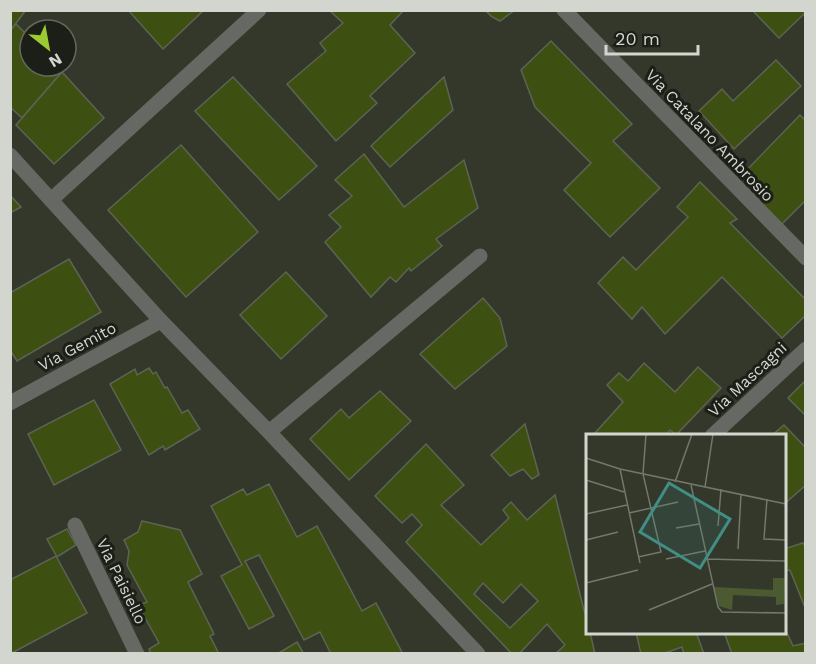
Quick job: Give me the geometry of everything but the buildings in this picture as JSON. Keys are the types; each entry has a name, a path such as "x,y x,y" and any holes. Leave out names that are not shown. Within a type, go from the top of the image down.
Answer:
{"street":[{"path":"51,200 259,10"},
{"name":"Via Catalano Ambrosio","path":"564,10 806,258"},
{"path":"10,155 161,321 478,654"},
{"path":"269,432 480,256"},
{"name":"Via Gemito","path":"10,403 161,321"},
{"name":"Via Mascagni","path":"714,434 806,349"},
{"name":"Via Paisiello","path":"75,525 137,654"}]}
